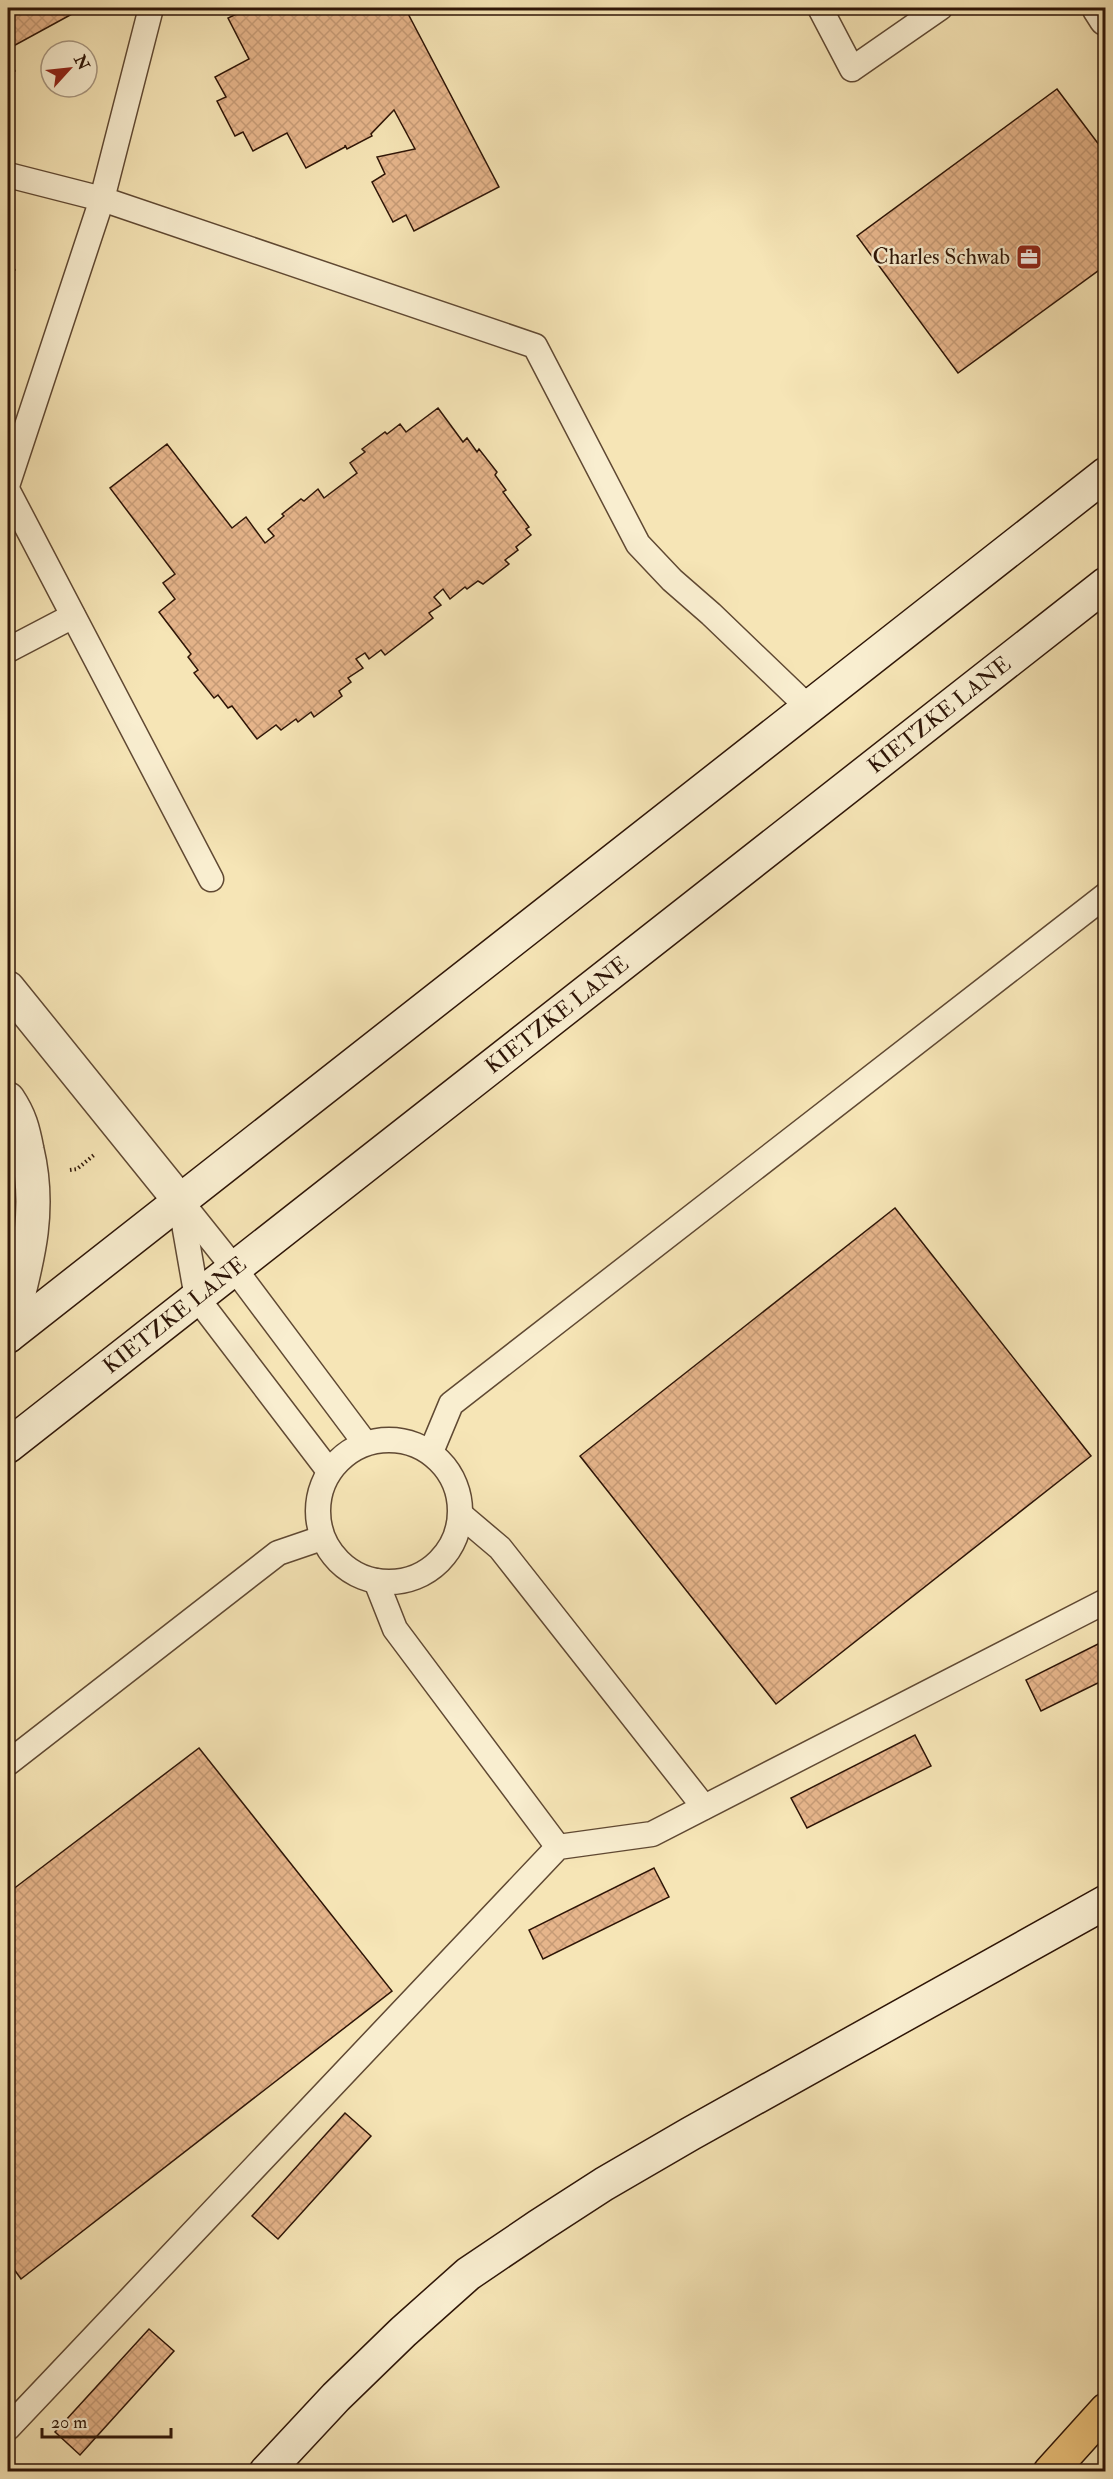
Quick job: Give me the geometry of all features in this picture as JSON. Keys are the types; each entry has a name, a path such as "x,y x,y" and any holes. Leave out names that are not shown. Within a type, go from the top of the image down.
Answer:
{"highway":[{"path":"1050,2472 1106,2410"}],"main road":[{"path":"1099,8 1106,19"},
{"path":"8,1336 1106,474"},
{"name":"KIETZKE LANE","path":"8,1446 1106,584"},
{"path":"8,987 180,1201"},
{"path":"8,1099 20,1117 34,1179 31,1241 8,1336"},
{"path":"266,2472 336,2397 403,2332 468,2274 604,2184 1106,1902"}],"lane":[{"path":"8,483 102,199 151,8"},
{"path":"820,8 852,69 940,8"},
{"path":"8,176 102,199 535,346 638,544 672,580 809,708"},
{"path":"8,491 211,879"},
{"path":"8,650 73,616"},
{"path":"431,1452 451,1404 1106,895"},
{"path":"180,1201 234,1268 364,1443"},
{"path":"180,1201 197,1298 329,1471"},
{"path":"387,1438 410,1442 431,1452 447,1469 458,1491 461,1515 455,1538 442,1559 423,1574 400,1582 376,1581 353,1573 334,1557 322,1538 317,1515 320,1492 329,1471 345,1454 364,1443 387,1438"},
{"path":"461,1515 500,1548 705,1807"},
{"path":"8,1763 278,1553 322,1538"},
{"path":"376,1581 395,1629 558,1847"},
{"path":"8,2428 558,1847 652,1834 1106,1601"}],"path":[{"path":"66,1172 77,1168 102,1150"}],"building":[{"path":"8,8 83,8 8,49"},
{"path":"249,8 405,8 499,187 414,231 406,215 393,222 372,182 385,174 377,157 415,149 394,110 371,134 372,136 347,149 345,145 306,168 287,133 253,151 243,132 235,136 217,101 226,97 215,77 249,59 228,18"},
{"path":"8,58 15,71 8,75"},
{"path":"1057,89 1106,154 1106,265 958,373 857,236"},
{"path":"8,257 15,270 8,274"},
{"path":"438,408 463,442 467,438 497,472 495,475 506,490 503,492 529,527 526,529 531,535 516,547 518,550 505,560 509,564 483,584 478,581 467,589 465,587 450,599 443,589 434,597 441,605 429,613 433,618 385,655 381,650 369,659 365,653 356,659 363,668 348,678 351,682 339,691 342,696 314,717 311,712 298,722 296,719 281,730 276,725 257,739 232,706 228,708 218,695 214,698 194,673 198,670 188,657 191,654 159,612 175,599 163,583 175,574 110,488 167,444 232,528 246,517 265,543 274,536 268,529 301,499 304,501 318,489 324,498 357,473 350,463 365,452 362,449 400,424 406,432"},
{"path":"895,1208 1091,1456 776,1704 580,1456"},
{"path":"1106,1640 1106,1679 1041,1711 1026,1680"},
{"path":"915,1735 931,1766 807,1828 791,1798"},
{"path":"199,1748 392,1991 21,2279 8,2261 8,1893"},
{"path":"654,1868 669,1897 543,1959 529,1930"},
{"path":"345,2113 371,2136 278,2239 252,2216"},
{"path":"149,2329 174,2351 80,2455 55,2432"}],"place":[{"name":"Charles Schwab","path":"1029,257"}]}
